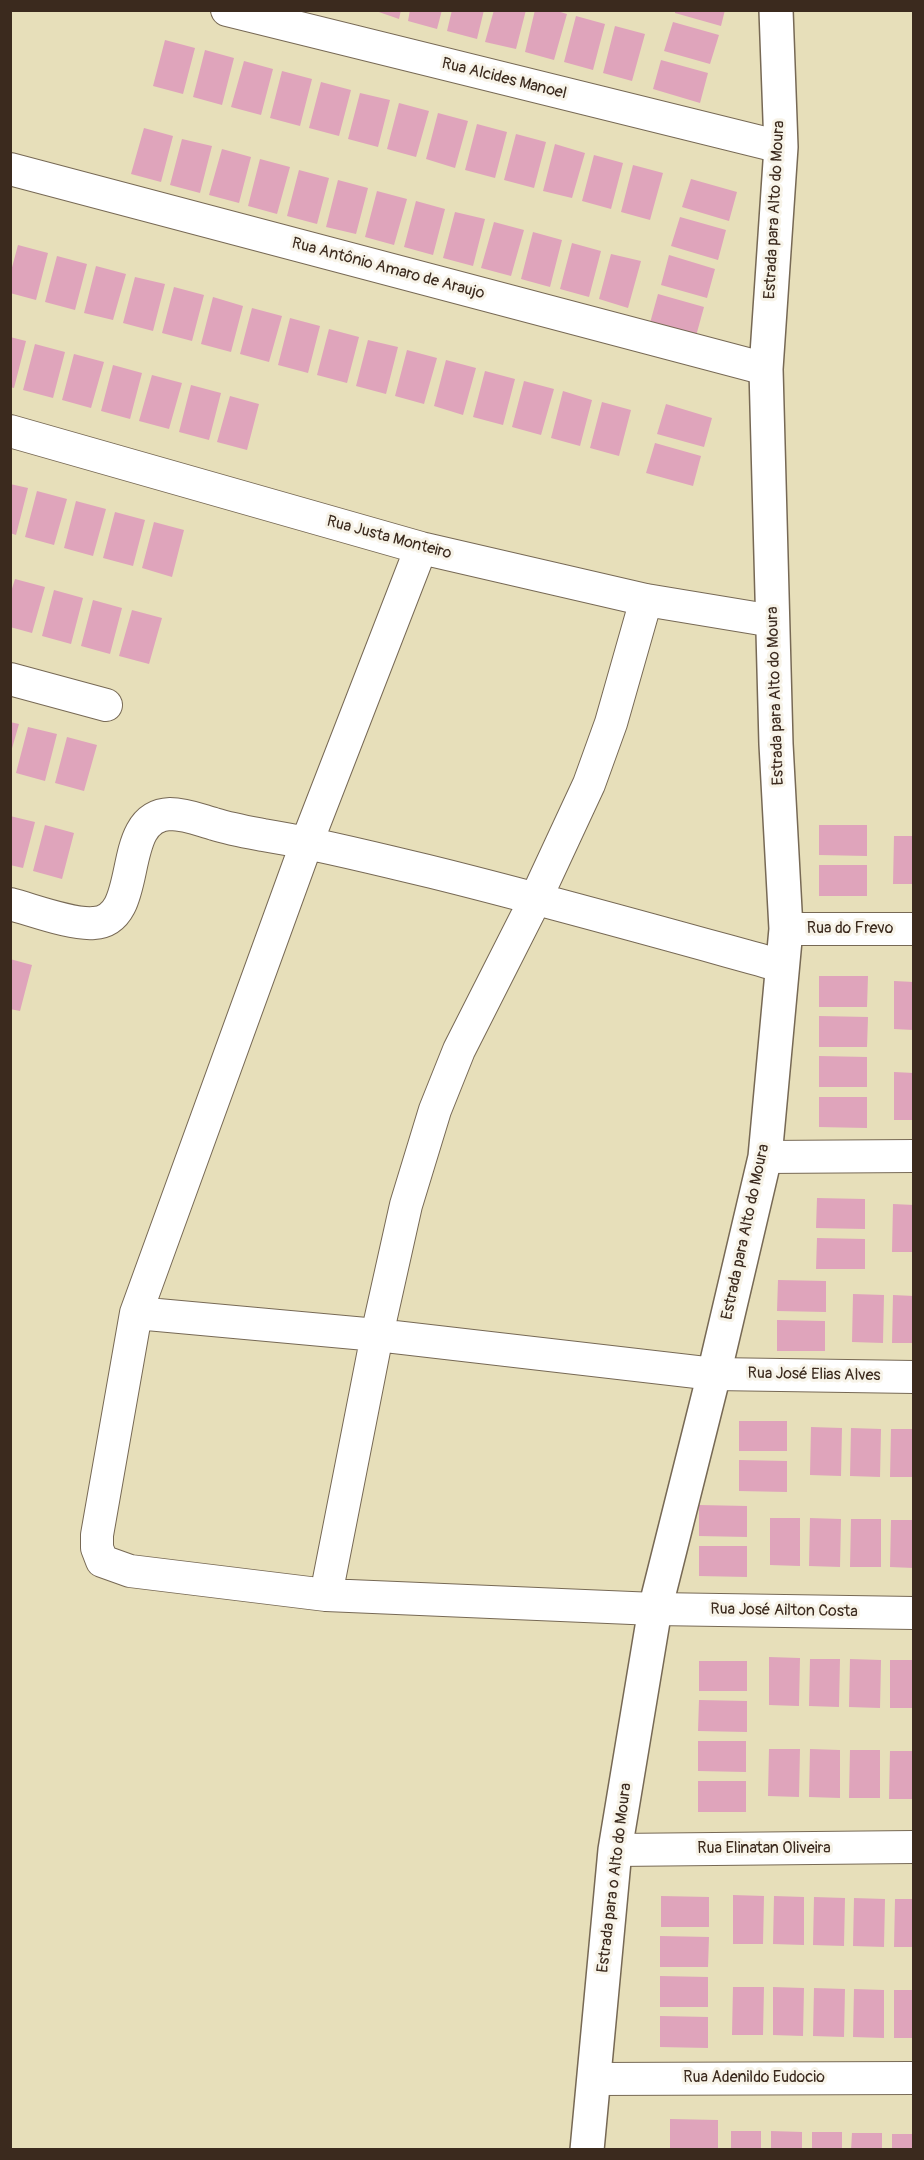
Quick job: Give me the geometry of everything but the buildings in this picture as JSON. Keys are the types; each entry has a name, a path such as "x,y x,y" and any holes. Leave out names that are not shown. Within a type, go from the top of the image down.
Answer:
{"street":[{"name":"Rua Alcides Manoel","path":"227,10 781,147"},
{"name":"Estrada para Alto do Moura","path":"655,1609 714,1374 765,1156 786,929 776,744 766,369 781,147 776,10"},
{"name":"Rua Antônio Amaro de Araujo","path":"10,169 766,369"},
{"name":"Rua Justa Monteiro","path":"10,431 422,549 646,600 773,621"},
{"path":"136,1313 307,842 422,549"},
{"path":"326,1595 377,1335 406,1205 435,1110 459,1050 536,898 589,784 611,723 646,600"},
{"path":"10,679 106,705"},
{"path":"10,904 83,923 96,924 111,918 125,893 137,842 145,827 156,818 169,814 190,816 243,831 307,842 536,898 782,966"},
{"name":"Rua do Frevo","path":"786,929 914,929"},
{"path":"765,1156 914,1156"},
{"name":"Rua José Elias Alves","path":"136,1313 377,1335 714,1374 914,1377"},
{"name":"Rua José Ailton Costa","path":"136,1313 97,1535 97,1548 102,1561 130,1571 326,1595 655,1609 914,1613"},
{"name":"Estrada para o Alto do Moura","path":"587,2150 615,1850 655,1609"},
{"name":"Rua Elinatan Oliveira","path":"615,1850 914,1847"},
{"name":"Rua Adenildo Eudocio","path":"594,2079 914,2078"}]}
